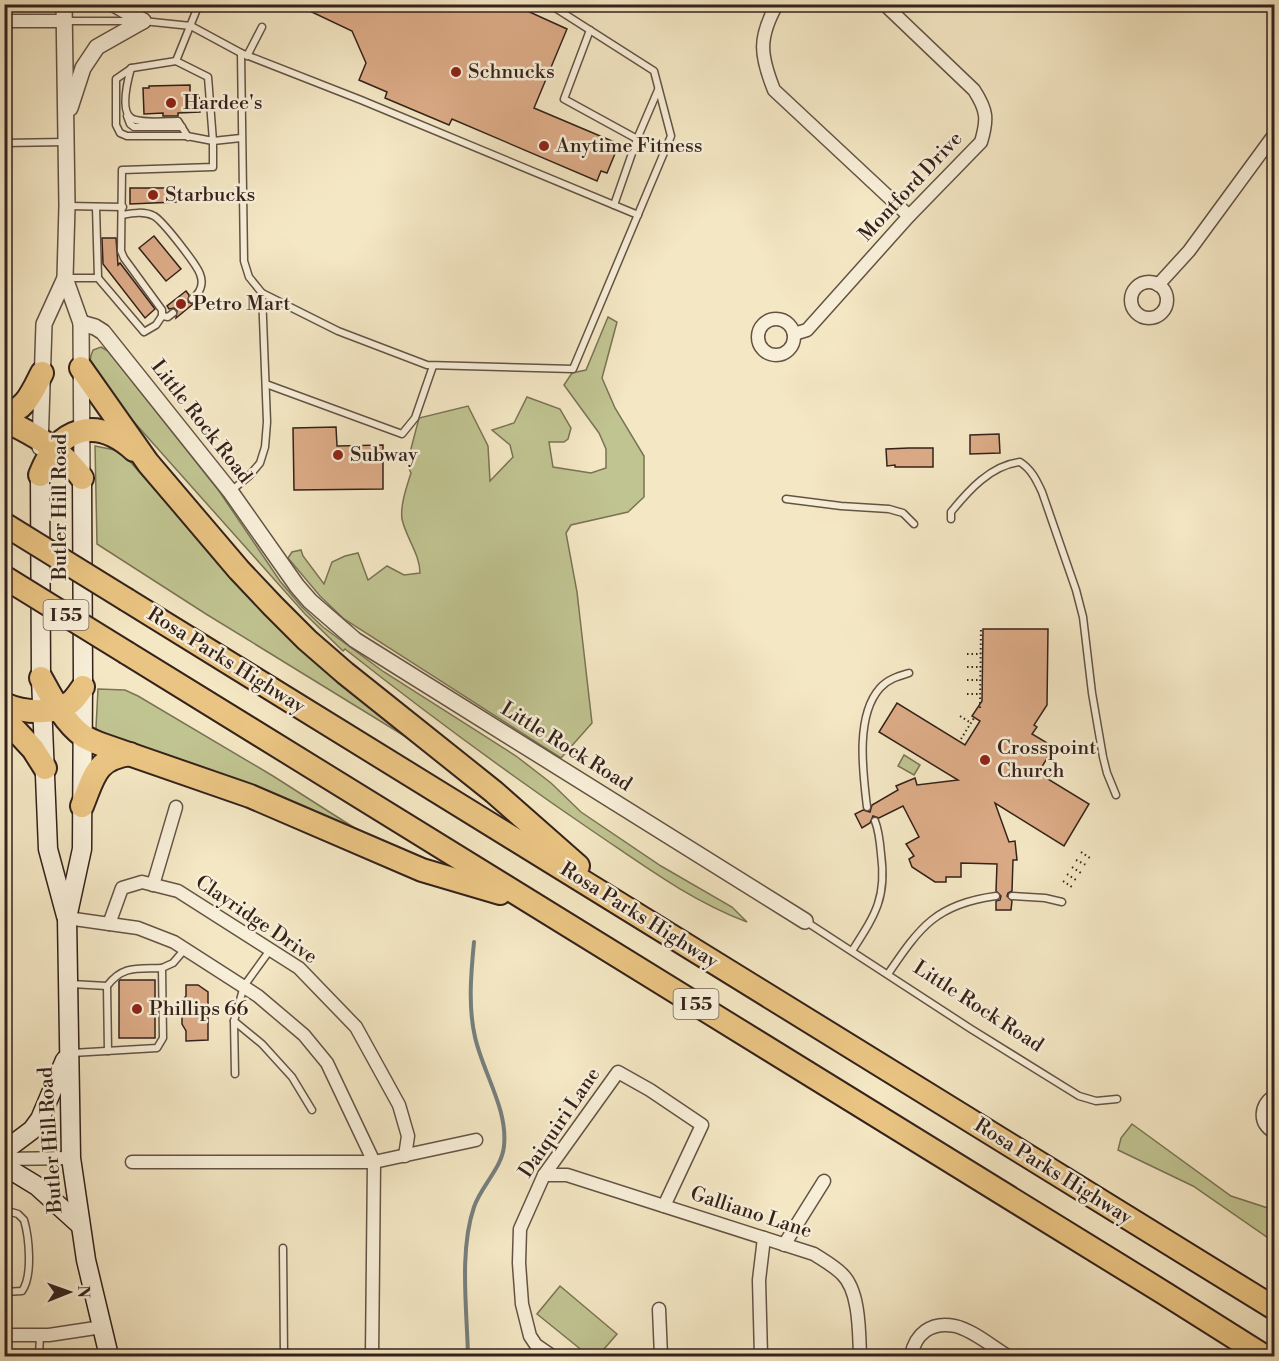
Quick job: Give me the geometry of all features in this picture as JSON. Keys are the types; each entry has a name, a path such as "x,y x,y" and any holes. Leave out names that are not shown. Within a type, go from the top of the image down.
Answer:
{"highway":[{"path":"81,368 148,463 239,570 308,640 345,673 494,792 627,908"},
{"path":"4,414 18,409 28,400 42,373"},
{"path":"4,420 47,442 70,461 82,478"},
{"path":"47,442 82,431 110,433 128,444 148,463"},
{"path":"40,475 47,442"},
{"name":"Rosa Parks Highway","path":"4,524 1275,1308"},
{"name":"I 55","path":"4,577 1264,1356"},
{"path":"42,678 50,709 83,736 100,744 250,796 422,870 529,902"},
{"path":"4,704 14,709 50,709 71,702 83,687"},
{"path":"4,718 33,749 45,768"},
{"path":"82,806 98,769 115,756 130,754"}],"main road":[{"name":"Butler Hill Road","path":"40,475 42,678"},
{"name":"Butler Hill Road","path":"82,478 82,849 67,918 71,1158 79,1224 109,1356"},
{"name":"Butler Hill Road","path":"50,709 45,768 48,849 67,918"},
{"path":"4,1151 32,1130 40,1119 68,1053"},
{"path":"4,1166 37,1186 79,1224"}],"street":[{"name":"Butler Hill Road","path":"64,4 67,206 65,278 81,323 82,478"},
{"path":"66,119 83,68 98,47 143,21 114,4"},
{"path":"777,4 768,20 763,43 764,64 774,90 909,216"},
{"name":"Montford Drive","path":"794,334 807,330 909,216 981,142 986,118 982,103 974,90 884,4"},
{"path":"4,21 64,21"},
{"path":"1158,285 1189,251 1275,135"},
{"name":"Butler Hill Road","path":"47,442 42,373 44,324 65,278"},
{"name":"Little Rock Road","path":"81,323 103,332 230,491 281,565 310,601 355,640 805,921"},
{"path":"153,885 176,807"},
{"name":"Clayridge Drive","path":"110,924 122,888 142,882 178,891 299,968 356,1027 399,1105 408,1136 405,1156"},
{"path":"67,918 138,928 174,942 244,986 304,1035 327,1063 374,1162 372,1356"},
{"name":"Galliano Lane","path":"618,1072 650,1090 702,1125 664,1206"},
{"name":"Daiquiri Lane","path":"552,1356 536,1345 530,1336 522,1304 519,1263 520,1229 544,1175 618,1072"},
{"path":"1275,1096 1268,1100 1262,1112 1266,1125 1275,1132"},
{"path":"132,1162 374,1162 476,1140"},
{"path":"4,1159 71,1158"},
{"name":"Galliano Lane","path":"544,1175 567,1175 814,1254 843,1275 852,1289 860,1356"},
{"path":"784,1245 824,1180"},
{"path":"760,1356 759,1280 764,1238"},
{"path":"658,1310 661,1356"},
{"path":"911,1356 914,1344 926,1329 938,1326 955,1326 1008,1356"},
{"path":"4,1335 40,1335 102,1327"}],"lane":[{"path":"176,61 199,4"},
{"path":"262,27 244,55 241,138 244,261 249,277 262,293 338,332 427,365 573,369 671,136 654,71 549,4"},
{"path":"64,21 143,21 191,26 244,55 361,100 638,215"},
{"path":"590,30 564,99 637,139"},
{"path":"96,207 98,278 144,332 156,325 162,316 162,310 121,251 122,170 213,167 213,141 208,77 176,61 132,68 116,79 116,124 120,133 127,136 188,137 213,141 241,138"},
{"path":"132,68 126,86 126,112 131,118 137,120 178,121 188,137"},
{"path":"614,205 637,139 658,89"},
{"path":"4,143 66,142"},
{"path":"67,206 123,207"},
{"path":"122,215 147,213 161,222 200,273 201,287 198,295 192,298"},
{"path":"4,242 6,275 4,305"},
{"path":"65,278 98,278"},
{"path":"230,491 249,476 260,462 265,447 267,422 262,293"},
{"path":"162,316 168,317 173,314"},
{"path":"266,384 402,434 415,418 433,366"},
{"path":"951,519 951,512 965,495 1003,466 1020,462 1028,467 1034,476 1080,607 1103,757 1116,795"},
{"path":"786,499 889,509 903,513 914,525"},
{"path":"867,807 863,738 866,716 879,689 893,678 909,673"},
{"path":"852,951 874,915 882,895 883,867 875,821"},
{"path":"888,974 914,936 931,920 959,906 996,896"},
{"path":"1012,896 1045,898 1062,902"},
{"name":"Little Rock Road","path":"805,921 971,1029 1085,1099 1101,1102 1117,1099"},
{"path":"108,1051 107,986 115,975 128,969 162,969 173,963 185,949"},
{"path":"235,1074 234,1022 244,986 270,950"},
{"path":"68,1053 157,1048 163,1038 162,969"},
{"path":"68,984 107,986"},
{"path":"234,1022 262,1044 292,1077 312,1110"},
{"path":"4,1210 18,1214 24,1220 28,1269 26,1285 22,1291 4,1292"},
{"path":"284,1248 284,1356"},
{"path":"39,1356 40,1335"}],"path":[{"path":"980,708 981,627"},
{"path":"967,654 981,654"},
{"path":"967,667 981,667"},
{"path":"967,680 980,680"},
{"path":"967,694 980,694"},
{"path":"960,716 971,723"},
{"path":"961,739 974,718"},
{"path":"1081,852 1090,858"},
{"path":"1076,860 1086,865"},
{"path":"1072,867 1081,873"},
{"path":"1067,874 1076,880"},
{"path":"1063,881 1072,887"}],"green space":[{"path":"608,317 617,322 602,378 615,408 644,456 644,497 628,512 571,525 566,533 577,592 592,723 561,758 344,619 320,596 288,558 292,552 301,550 324,584 332,562 358,553 368,580 387,566 404,575 420,573 418,559 402,519 404,496 411,473 407,464 419,418 468,406 488,446 490,481 513,457 510,445 492,430 514,423 527,397 560,409 571,428 568,439 564,442 549,442 553,467 591,473 606,468 606,449 599,433 564,385 572,373 586,370"},
{"path":"101,347 108,351 219,491 280,581 323,627 384,672 516,756 551,783 581,812 661,866 732,907 747,922 706,904 649,869 499,765 345,649 343,651 305,614 102,386 90,365 93,350"},
{"path":"95,446 115,450 126,457 211,553 414,737 411,740 97,544"},
{"path":"98,689 125,690 138,696 273,776 364,834 191,763 97,733"},
{"path":"904,755 920,765 914,775 898,766"},
{"path":"1132,1124 1231,1196 1274,1210 1274,1242 1193,1186 1118,1150 1121,1138"},
{"path":"560,1286 617,1334 598,1356 589,1356 537,1314"}],"building":[{"name":"Schnucks","path":"295,4 512,4 567,29 534,108 619,144 607,173 601,171 597,181 452,119 449,125 385,98 387,92 359,80 366,63 352,31"},
{"name":"Hardee's","path":"190,85 190,93 199,93 200,112 178,113 178,116 163,116 163,113 144,114 143,88"},
{"name":"Starbucks","path":"130,188 176,188 176,202 130,204"},
{"name":"Petro Mart","path":"154,236 181,269 166,281 139,248"},
{"name":"Petro Mart","path":"102,238 116,238 118,265 120,263 155,309 145,318 103,264"},
{"name":"Petro Mart","path":"186,291 189,295 188,302 193,304 176,318 177,310 169,309 167,306"},
{"path":"336,427 337,446 383,445 383,489 294,490 293,428"},
{"path":"999,434 1000,453 970,454 970,435"},
{"path":"933,448 933,467 887,466 886,449"},
{"name":"Crosspoint Church","path":"983,629 1048,629 1047,705 1034,725 1037,727 1032,734 1054,747 1038,773 1089,804 1064,846 995,803 1009,842 1015,841 1017,860 1013,860 1012,891 1007,896 1012,901 1011,910 996,910 996,901 1000,900 1001,896 996,891 997,864 961,863 961,877 946,877 946,882 935,882 912,867 909,859 914,856 906,844 919,837 903,806 879,818 873,816 870,823 862,828 855,814 863,810 870,812 872,805 898,790 896,786 915,778 917,785 958,780 879,732 897,703 965,745 980,721 972,716 982,701"},
{"name":"Phillips 66","path":"120,980 155,980 155,1038 119,1038"},
{"path":"186,985 198,985 208,992 208,1040 186,1041 186,1031 182,1024 182,1001 186,996"}],"waterway":[{"path":"468,1356 465,1261 469,1224 477,1199 499,1162 504,1146 499,1105 479,1051 471,1014 474,942"}],"place":[{"name":"Schnucks","path":"456,72"},
{"name":"Hardee's","path":"171,103"},
{"name":"Anytime Fitness","path":"544,146"},
{"name":"Starbucks","path":"153,195"},
{"name":"Petro Mart","path":"181,304"},
{"name":"Subway","path":"338,455"},
{"name":"Crosspoint Church","path":"985,760"},
{"name":"Phillips 66","path":"137,1009"}]}
